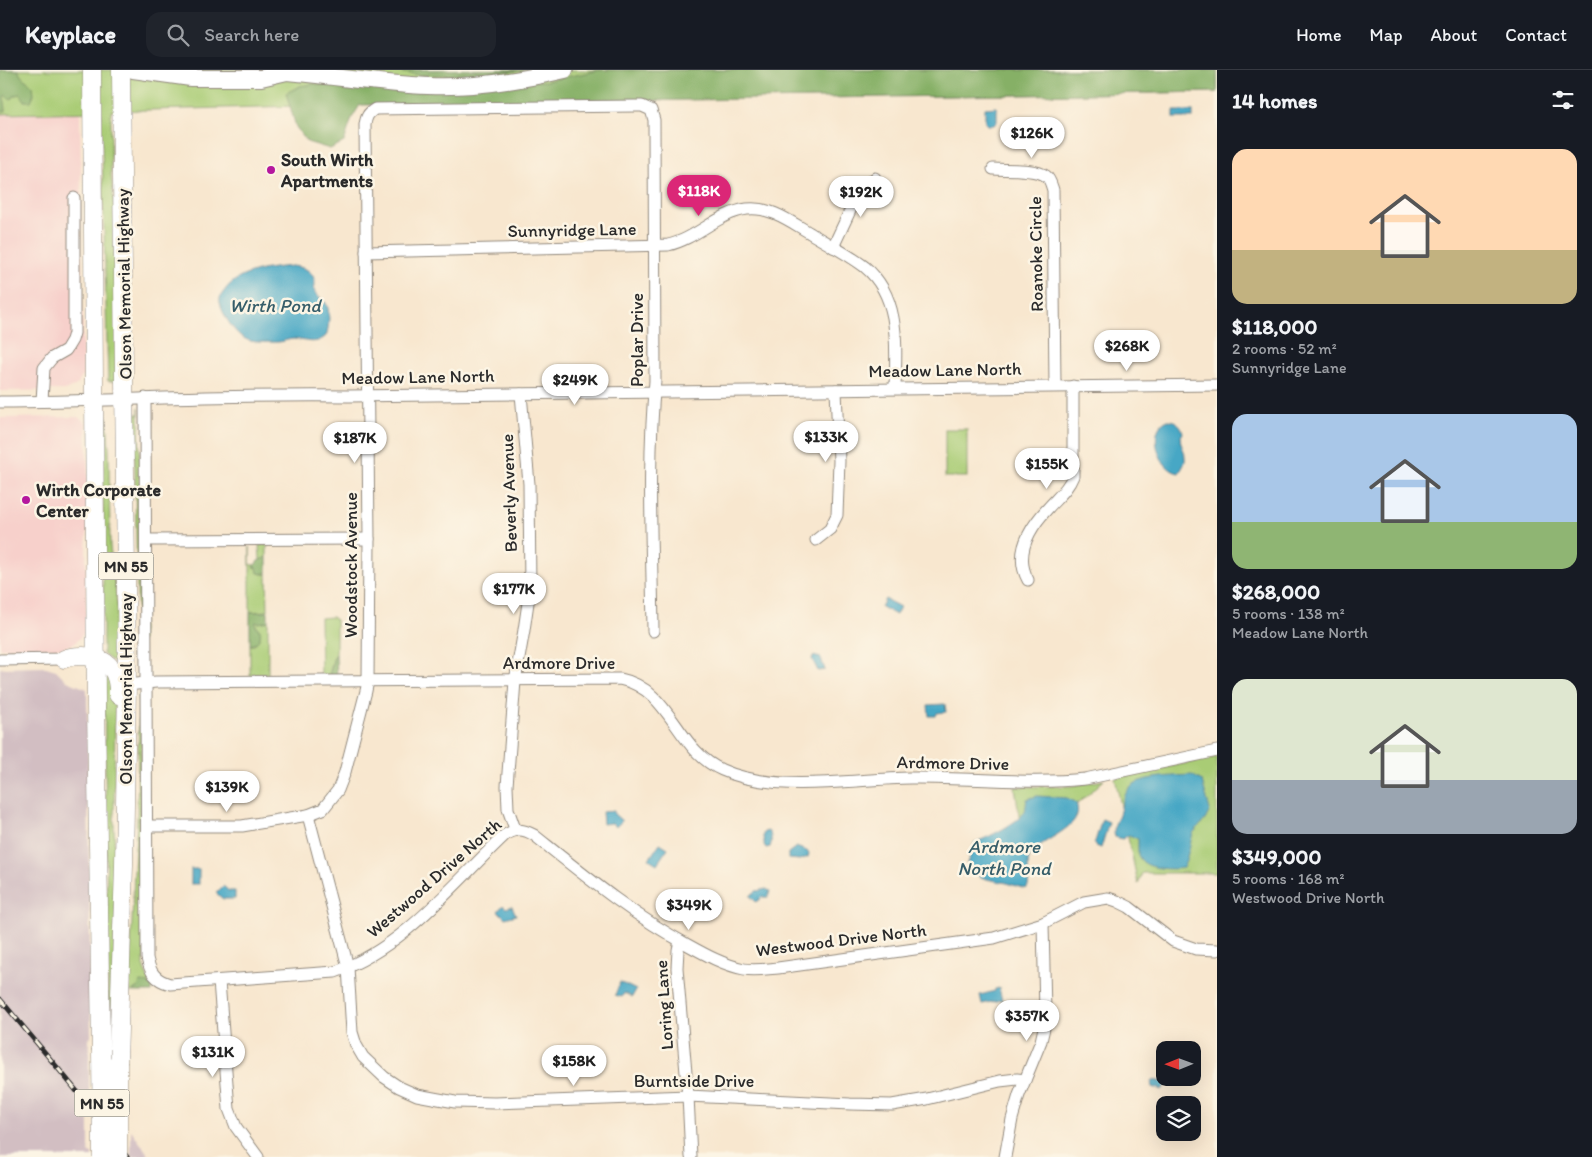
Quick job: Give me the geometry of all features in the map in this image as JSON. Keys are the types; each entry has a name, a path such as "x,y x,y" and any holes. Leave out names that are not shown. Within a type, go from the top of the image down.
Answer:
{"main road":[{"name":"Olson Memorial Highway","path":"92,70 102,1157"},
{"name":"Olson Memorial Highway","path":"118,1157 118,1062 127,686 121,70"},
{"path":"64,659 85,656 96,658 109,666 117,678 118,811 124,865"}],"street":[{"path":"133,70 191,78 261,78 283,71 429,86 514,80 565,70"},
{"name":"Poplar Drive","path":"368,116 375,109 383,108 642,106 651,110 654,120 654,392 650,478 653,632"},
{"name":"Woodstock Avenue","path":"308,816 317,813 328,804 341,783 368,681 369,539 365,125 368,116"},
{"name":"Roanoke Circle","path":"993,169 1038,173 1048,177 1053,190 1055,386"},
{"path":"833,247 856,198 875,178"},
{"path":"42,401 44,368 52,358 66,350 74,333 74,198"},
{"name":"Sunnyridge Lane","path":"366,252 654,246 676,243 728,216 746,209 754,208 771,211 864,267 880,283 894,322 895,388"},
{"path":"1028,580 1024,573 1022,558 1027,537 1036,522 1070,484 1073,476 1073,386 1217,384"},
{"name":"Meadow Lane North","path":"0,402 229,396 367,396 1073,386"},
{"path":"816,540 830,529 837,515 839,461 836,390"},
{"name":"Beverly Avenue","path":"515,829 508,809 507,799 515,680 526,623 530,589 529,484 521,394"},
{"path":"145,398 148,826 242,826 308,816"},
{"path":"146,540 369,539"},
{"path":"0,660 64,659"},
{"name":"Ardmore Drive","path":"127,686 147,683 611,678 628,680 645,689 653,696 691,746 706,761 720,770 747,779 772,782 910,778 1067,781 1085,779 1217,751"},
{"name":"Burntside Drive","path":"308,816 348,967 352,1032 356,1045 363,1057 384,1077 417,1095 455,1102 495,1104 688,1096 892,1105 927,1099 1000,1081 1025,1080"},
{"name":"Westwood Drive North","path":"148,826 147,958 149,969 153,976 162,982 170,984 335,972 348,967 375,954 414,923 440,900 506,834 515,829 526,830 534,835 650,924 709,957 734,967 760,970 994,938 1043,923 1084,902 1108,898 1129,907 1173,941 1196,949 1217,950"},
{"path":"1005,1157 1012,1118 1044,1028 1043,923"},
{"name":"Loring Lane","path":"680,941 677,968 688,1096 690,1157"},
{"path":"219,981 229,1109 236,1127 258,1157"}],"shaded area":[{"path":"80,112 83,374 78,384 68,390 0,391 0,114"},
{"path":"78,417 86,423 89,506 86,548 86,624 84,633 75,643 62,648 0,648 0,418"},
{"path":"46,667 56,670 67,681 87,689 91,1037 89,1038 89,1153 92,1154 92,1157 0,1157 0,668"},
{"path":"131,1130 150,1157 131,1157"}],"green space":[{"path":"0,70 1217,70 1217,92 376,104 111,111 111,173 117,232 117,381 108,381 101,112 0,114"},
{"path":"0,70 18,70 21,76 33,86 34,94 31,101 24,101 21,94 9,99 5,95 6,111 3,112 0,109"},
{"path":"378,70 538,70 422,75"},
{"path":"600,70 1217,70 1217,92 360,105 352,118 344,142 330,149 307,142 296,127 286,93 300,86 314,84 359,88 546,81"},
{"path":"139,407 142,640 138,640 134,419 135,414 139,414"},
{"path":"107,417 110,546 119,619 120,667 103,654 103,418"},
{"path":"945,429 967,429 967,477 945,477"},
{"path":"259,545 267,545 267,557 260,560"},
{"path":"267,557 267,574 258,573 257,568 253,567 254,565"},
{"path":"250,564 254,565 261,574 267,574 268,611 250,612"},
{"path":"250,612 268,612 268,621 256,622 256,627 260,631 260,638 257,642 250,645"},
{"path":"332,617 336,620 336,654 329,676 321,676 320,618"},
{"path":"268,621 268,677 252,677 250,675 250,645 254,645 260,631 255,624 256,622"},
{"path":"336,654 337,676 329,676 333,660"},
{"path":"104,667 115,690 114,829 116,897 113,1006 108,1006"},
{"path":"139,695 141,695 144,969 152,982 152,987 148,983 139,986 134,992 129,992 137,824"},
{"path":"1217,757 1217,873 1142,873 1138,884 1115,778"},
{"path":"1104,780 1024,852 1015,787 1071,786"},
{"path":"141,982 148,983 152,987 152,992 134,992 134,989"}],"water":[{"path":"997,107 997,122 994,125 988,125 985,123 985,108"},
{"path":"1174,111 1193,111 1193,118 1174,118"},
{"name":"Wirth Pond","path":"292,266 304,268 313,275 315,293 325,302 328,309 329,324 326,336 314,342 293,339 280,342 257,342 247,340 241,336 230,324 222,310 220,297 231,284 247,275 265,269"},
{"path":"1168,420 1178,424 1183,433 1180,439 1185,459 1179,473 1165,465 1157,448 1157,431 1161,424"},
{"path":"885,599 900,607 896,615 881,607"},
{"path":"813,656 821,658 825,670 818,671 812,659"},
{"path":"945,704 946,712 937,713 936,716 929,716 928,705"},
{"path":"1192,775 1202,781 1210,810 1205,820 1193,833 1183,868 1162,868 1143,862 1138,855 1138,839 1129,835 1122,839 1115,837 1115,824 1127,792 1131,786 1146,779"},
{"name":"Ardmore North Pond","path":"1037,796 1067,798 1076,803 1078,812 1069,826 1035,849 1030,855 1028,862 1028,886 1026,889 986,879 974,872 967,863 975,842 995,834 1017,820 1025,811 1027,799"},
{"path":"614,811 614,814 622,821 616,827 612,823 603,824 602,812"},
{"path":"1102,819 1109,822 1101,848 1094,845"},
{"path":"768,831 771,836 771,843 770,847 766,848 763,835 764,832"},
{"path":"660,843 668,848 657,864 649,859"},
{"path":"796,847 807,851 808,857 800,860 789,859 788,853"},
{"path":"191,869 199,869 199,884 191,884"},
{"path":"223,886 229,891 235,891 235,899 223,899 216,893"},
{"path":"766,889 770,891 768,897 762,897 756,902 751,897 756,891"},
{"path":"503,905 506,908 512,906 516,915 505,918 498,911"},
{"path":"620,982 636,990 632,997 624,993 622,997 615,995"},
{"path":"999,988 1002,1000 982,1004 980,995"},
{"path":"1156,1081 1156,1086 1165,1086 1162,1090 1153,1087 1151,1082"}],"railway":[{"path":"0,999 81,1097 127,1157"}],"place":[{"name":"South Wirth Apartments","path":"271,170"},
{"name":"Wirth Corporate Center","path":"26,500"}]}
